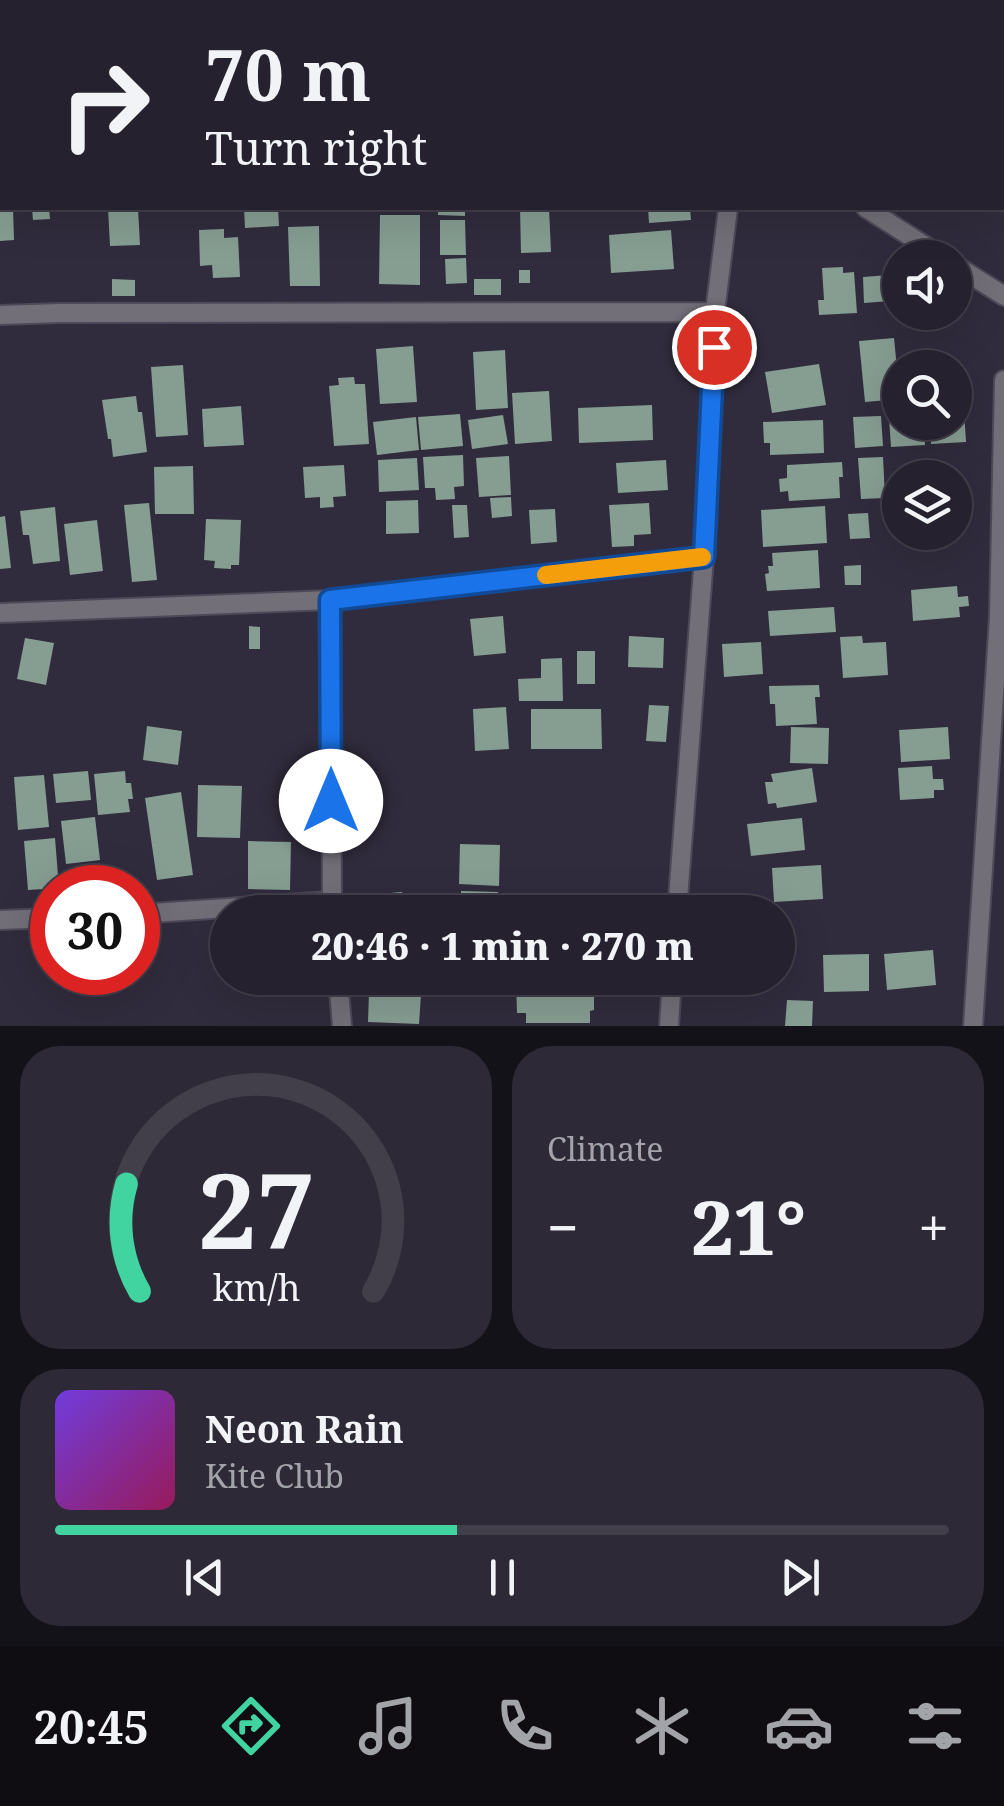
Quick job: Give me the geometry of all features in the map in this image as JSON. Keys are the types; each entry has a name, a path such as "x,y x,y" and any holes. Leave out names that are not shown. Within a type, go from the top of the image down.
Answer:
{"street":[{"path":"677,895 704,557 715,312 728,210"},
{"path":"869,210 916,240"},
{"path":"972,276 1004,296"},
{"path":"0,315 715,312"},
{"path":"973,1026 999,616 1004,380"},
{"path":"0,613 330,600 704,557"},
{"path":"330,600 332,895"},
{"path":"160,913 210,911"},
{"path":"0,920 30,919"},
{"path":"339,995 342,1026"},
{"path":"669,1026 671,995"}],"building":[{"path":"0,210 13,210 14,240 0,241"},
{"path":"32,210 49,210 50,219 33,220"},
{"path":"108,210 138,210 140,245 110,246"},
{"path":"244,210 278,210 279,226 245,228"},
{"path":"438,210 465,210 465,216 438,215"},
{"path":"520,210 549,210 551,252 521,253"},
{"path":"648,210 690,210 691,220 649,223"},
{"path":"380,215 420,215 420,285 379,284"},
{"path":"440,220 465,220 466,255 440,255"},
{"path":"319,226 320,286 290,286 288,227"},
{"path":"224,229 224,238 238,237 240,277 213,278 212,265 200,266 199,230"},
{"path":"671,230 674,269 611,273 609,235"},
{"path":"466,258 467,283 446,284 445,259"},
{"path":"843,267 843,273 854,272 857,313 819,315 818,300 824,300 822,268"},
{"path":"519,270 530,270 530,283 519,283"},
{"path":"882,276 882,302 864,303 863,277"},
{"path":"112,279 135,280 135,296 112,296"},
{"path":"474,279 501,279 501,295 474,295"},
{"path":"894,338 895,350 882,350 882,401 865,402 859,341"},
{"path":"413,346 417,402 380,404 376,349"},
{"path":"505,350 508,408 476,410 473,352"},
{"path":"819,364 826,405 772,413 765,372"},
{"path":"183,365 188,435 156,437 151,367"},
{"path":"354,377 355,384 365,384 369,444 334,446 329,386 339,385 338,378"},
{"path":"549,391 552,441 515,444 512,393"},
{"path":"136,396 147,452 113,457 102,400"},
{"path":"652,405 653,440 579,443 578,408"},
{"path":"241,406 244,445 204,447 202,409"},
{"path":"460,414 463,446 421,450 418,417"},
{"path":"503,415 508,444 472,449 468,420"},
{"path":"881,416 883,446 855,448 853,417"},
{"path":"416,417 419,450 377,455 373,422"},
{"path":"823,420 824,453 770,455 770,443 764,443 763,422"},
{"path":"891,440 925,440 925,445 891,447"},
{"path":"931,440 966,440 966,442 931,444"},
{"path":"463,455 464,486 454,487 455,499 436,500 435,488 425,488 423,457"},
{"path":"509,456 511,495 479,497 476,458"},
{"path":"883,457 882,498 861,499 858,458"},
{"path":"417,458 419,490 379,492 378,460"},
{"path":"666,460 668,490 618,493 616,463"},
{"path":"842,462 840,498 789,501 788,491 780,492 779,479 787,478 787,465"},
{"path":"344,465 346,496 333,497 334,507 320,508 320,497 305,498 303,467"},
{"path":"193,466 194,514 155,514 154,467"},
{"path":"511,497 512,516 492,518 490,498"},
{"path":"418,500 419,533 386,534 386,501"},
{"path":"149,503 157,580 132,582 124,505"},
{"path":"649,503 651,534 634,535 634,546 612,547 609,505"},
{"path":"452,505 467,505 469,537 454,538"},
{"path":"825,506 827,543 763,547 761,510"},
{"path":"55,507 60,561 33,564 29,535 23,535 20,511"},
{"path":"555,509 557,542 531,544 529,510"},
{"path":"868,513 870,538 850,539 848,514"},
{"path":"5,516 11,568 0,569 0,517"},
{"path":"206,519 241,520 239,565 231,565 231,569 214,568 215,561 204,560"},
{"path":"97,520 103,571 70,575 64,524"},
{"path":"818,550 820,588 767,591 765,574 769,573 768,566 773,566 772,553"},
{"path":"861,565 861,585 845,585 844,566"},
{"path":"957,586 958,597 968,596 969,606 959,607 960,617 913,621 911,590"},
{"path":"834,607 836,632 770,636 768,611"},
{"path":"503,616 506,653 474,656 470,619"},
{"path":"249,626 260,627 260,649 249,649"},
{"path":"629,636 664,638 663,668 628,667"},
{"path":"862,636 863,643 886,642 888,675 843,678 840,637"},
{"path":"25,638 54,643 46,685 17,679"},
{"path":"761,642 763,674 724,677 722,644"},
{"path":"577,651 595,651 595,684 577,684"},
{"path":"562,658 563,701 519,701 518,679 541,678 541,659"},
{"path":"819,685 820,697 815,697 817,724 776,726 769,686"},
{"path":"649,705 669,706 666,742 646,741"},
{"path":"506,707 509,749 475,751 473,709"},
{"path":"531,709 601,709 602,749 531,749"},
{"path":"147,726 182,731 178,765 143,760"},
{"path":"791,727 829,728 828,764 790,763"},
{"path":"948,727 950,759 901,762 899,730"},
{"path":"932,766 933,779 943,779 944,790 934,790 934,798 900,800 898,768"},
{"path":"812,768 817,802 777,808 776,803 768,804 765,782 773,782 771,774"},
{"path":"88,771 91,800 56,803 53,774"},
{"path":"125,771 133,799 128,799 130,812 98,815 94,774"},
{"path":"44,775 49,827 18,830 14,777"},
{"path":"198,785 242,786 240,838 197,837"},
{"path":"181,792 193,875 160,880 145,798"},
{"path":"95,817 100,860 66,864 61,821"},
{"path":"802,818 805,850 751,856 747,824"},
{"path":"55,838 57,865 30,865 30,890 28,890 24,841"},
{"path":"248,841 291,842 290,890 248,889"},
{"path":"460,844 500,845 499,886 459,884"},
{"path":"821,865 823,899 795,901 795,895 774,895 772,868"},
{"path":"461,891 498,892 498,895 461,895"},
{"path":"933,950 936,985 887,990 884,954"},
{"path":"869,954 869,991 824,992 823,955"},
{"path":"369,995 421,995 419,1024 368,1022"},
{"path":"516,995 594,995 590,1023 526,1023 526,1013 517,1013"},
{"path":"787,1000 813,1001 812,1026 785,1026"}],"slow traffic":[{"path":"546,575 702,557"}],"route":[{"path":"331,801 330,600 704,557 714,347"}]}
